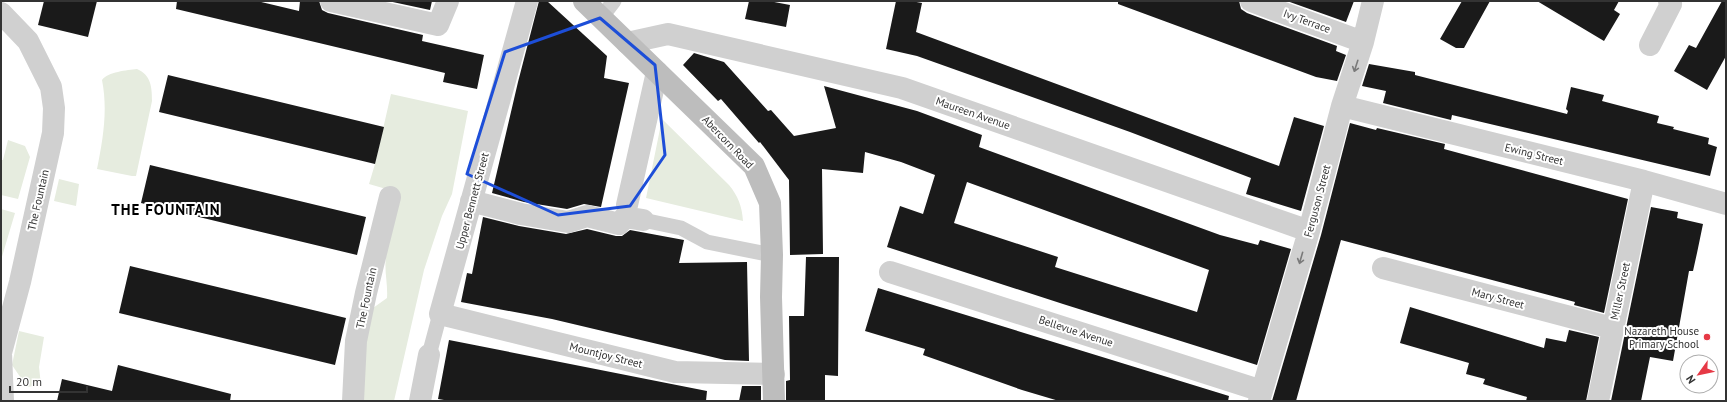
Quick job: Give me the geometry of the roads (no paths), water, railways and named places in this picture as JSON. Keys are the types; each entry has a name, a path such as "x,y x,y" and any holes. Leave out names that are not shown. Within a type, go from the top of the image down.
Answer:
{"main road":[{"name":"Abercorn Road","path":"584,1 754,166 770,203 774,401"}],"street":[{"path":"331,1 438,25 448,1"},
{"name":"Upper Bennett Street","path":"440,314 527,1"},
{"name":"Ivy Terrace","path":"1250,1 1363,42"},
{"name":"Ferguson Street","path":"1261,396 1309,231 1342,106 1363,42 1373,1"},
{"path":"1650,45 1671,4 1669,1"},
{"name":"The Fountain","path":"1,14 28,41 51,87 54,108 53,133 20,282 1,353 3,401"},
{"name":"Maureen Avenue","path":"627,43 668,34 902,88 1309,231"},
{"path":"623,215 657,72"},
{"name":"Ewing Street","path":"1342,106 1644,181 1726,204"},
{"name":"Miller Street","path":"1598,401 1612,328 1644,181"},
{"name":"The Fountain","path":"353,401 356,341 366,293 390,197"},
{"path":"471,201 521,214 568,222 587,216 623,215 625,217 643,220"},
{"name":"Mary Street","path":"1383,268 1612,328"},
{"name":"Bellevue Avenue","path":"890,272 1261,396"},
{"name":"Mountjoy Street","path":"440,314 675,372 774,374"},
{"name":"Upper Bennett Street","path":"420,401 429,355"}],"lane":[{"path":"601,18 614,1"},
{"path":"643,220 681,228 707,242 772,255"},
{"name":"Upper Bennett Street","path":"429,355 440,314"}],"place":[{"name":"Nazareth House Primary School","path":"1707,337"}],"district":[{"name":"THE FOUNTAIN","path":"166,210"}]}
